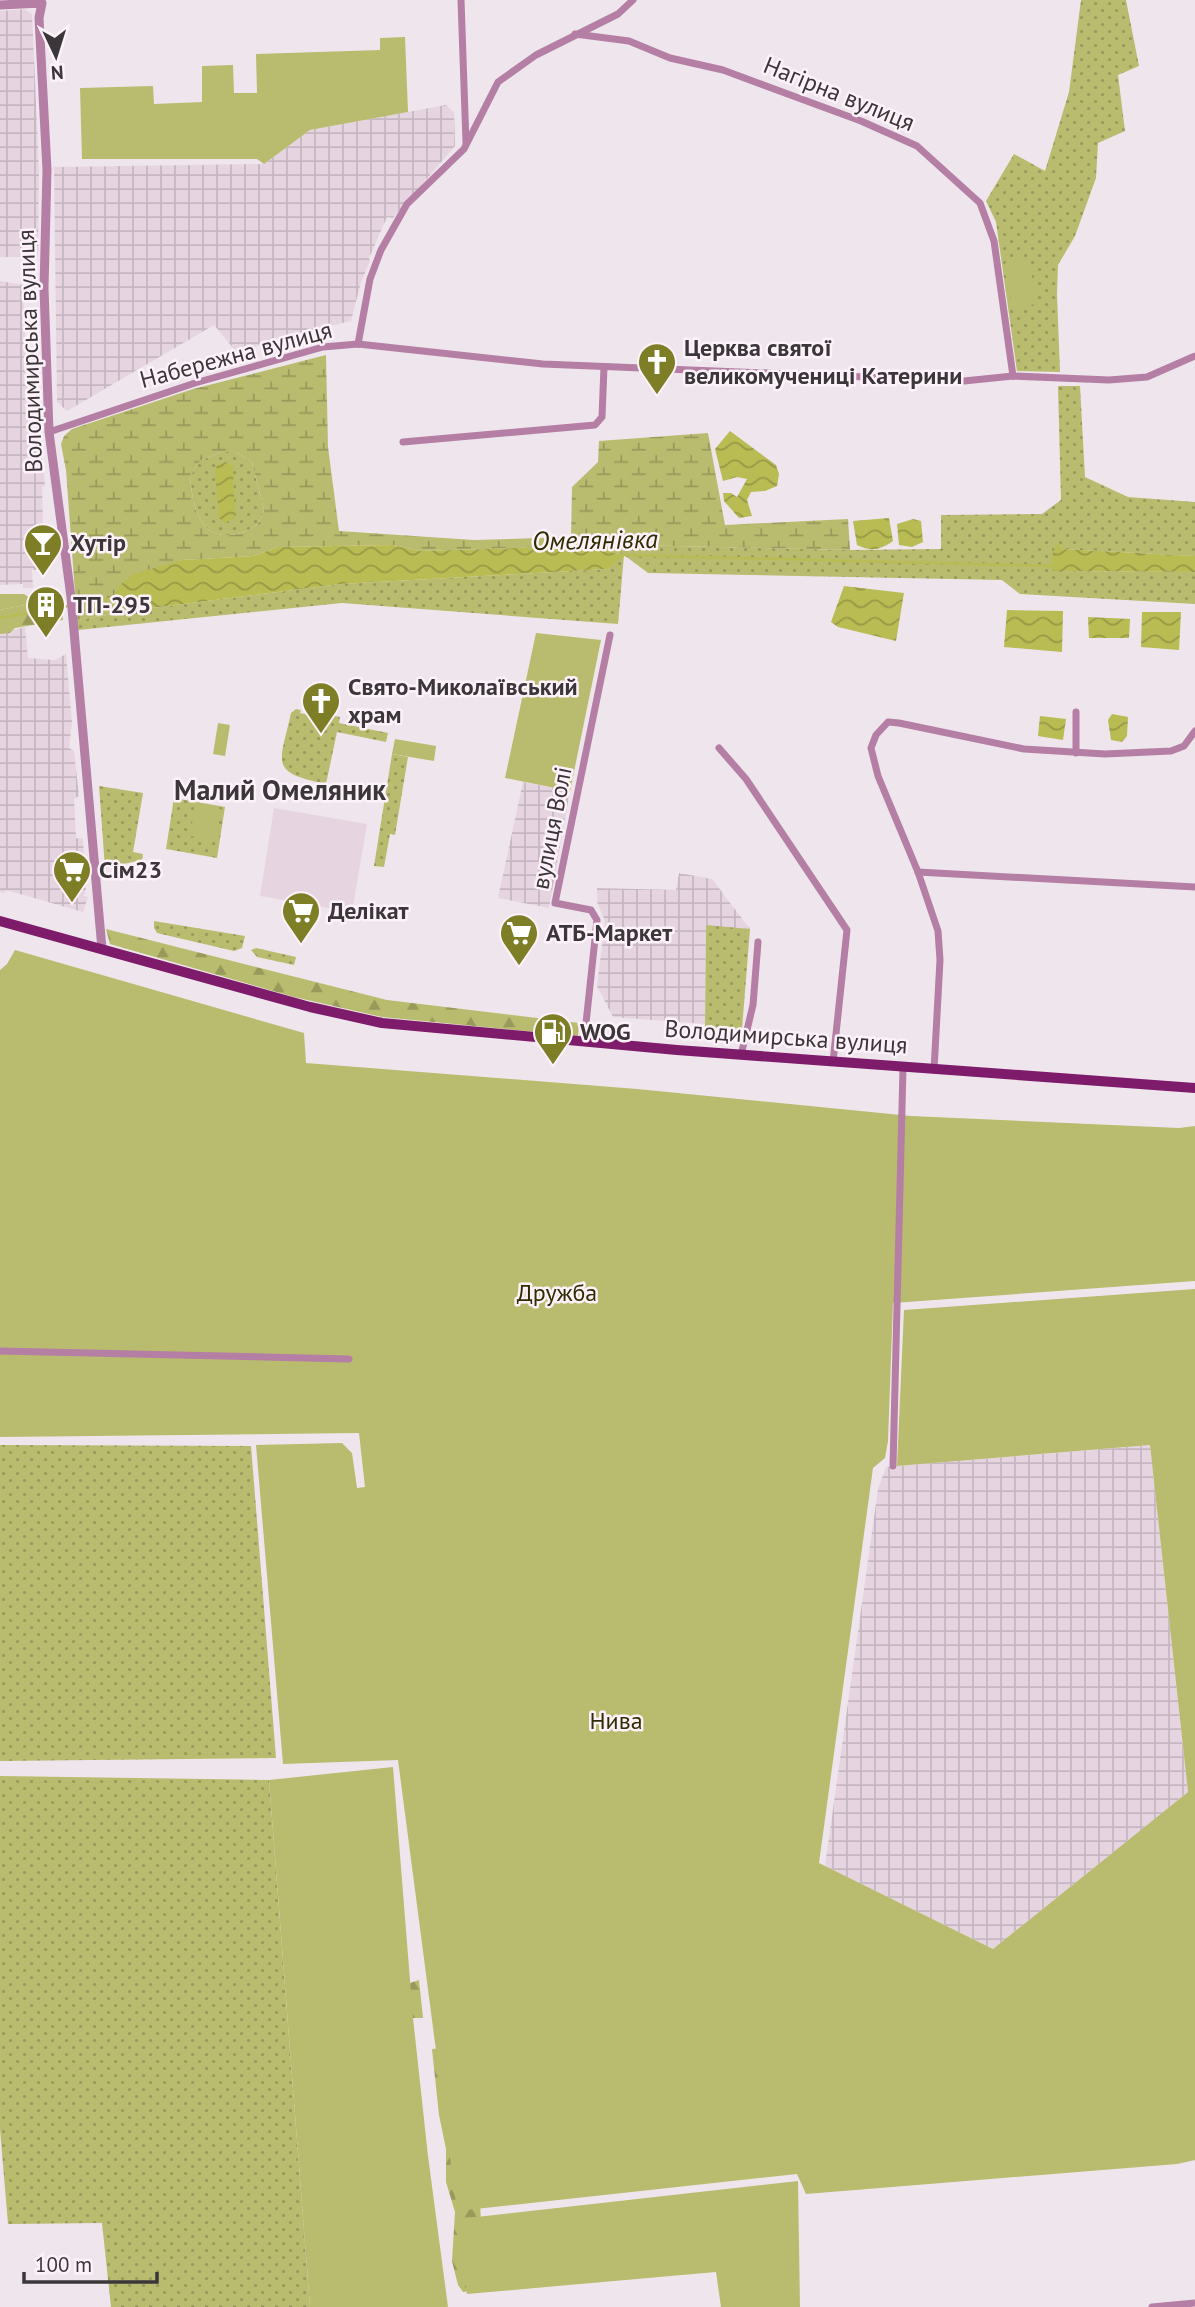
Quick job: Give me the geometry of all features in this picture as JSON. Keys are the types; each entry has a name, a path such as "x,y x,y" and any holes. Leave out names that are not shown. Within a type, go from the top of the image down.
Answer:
{"main road":[{"name":"Володимирська вулиця","path":"0,921 310,1007 382,1023 903,1068 1195,1088"}],"street":[{"path":"461,0 466,146"},
{"path":"359,344 370,278 381,250 407,204 466,146 498,82 536,55 618,14 633,0"},
{"path":"0,5 45,1"},
{"name":"Володимирська вулиця","path":"45,1 39,18 47,170 44,288 49,432 73,622 102,949"},
{"name":"Нагірна вулиця","path":"575,34 629,41 670,58 723,69 862,121 917,146 979,203 994,241 1013,376"},
{"name":"Набережна вулиця","path":"49,432 195,383 323,347 359,344 542,364 964,381 1013,376 1109,380 1147,377 1195,356"},
{"path":"403,442 594,425 602,417 604,367"},
{"name":"вулиця Волі","path":"584,1042 597,920 591,910 555,903 610,635"},
{"path":"1076,712 1076,752"},
{"name":"Володимирська вулиця","path":"934,1070 939,941 918,872 878,776 871,748 876,735 888,722 1024,749 1105,754 1171,751 1184,746 1195,731"},
{"path":"719,747 746,779 847,930 833,1062"},
{"path":"918,872 1195,887"},
{"path":"741,1055 753,1005 758,942"},
{"path":"893,1466 903,1068"},
{"path":"0,1351 349,1359"},
{"path":"1152,2307 1195,2302"}],"shaded area":[{"path":"24,9 32,14 39,171 38,257 0,257 0,11"},
{"path":"446,105 454,112 455,146 393,218 387,217 369,258 351,321 266,341 239,355 214,325 67,411 57,402 54,167 264,164 310,130"},
{"path":"0,281 23,285 29,430 30,435 37,437 41,443 45,486 42,487 44,561 36,562 36,570 32,570 33,588 23,588 23,584 0,585"},
{"path":"25,627 28,658 55,660 66,654 72,722 69,748 74,751 79,796 74,799 76,838 83,839 86,888 84,896 88,897 83,912 6,890 4,893 0,892 0,634"},
{"path":"523,782 570,791 549,908 498,898"},
{"path":"274,808 367,824 352,912 260,896"},
{"path":"679,873 712,879 750,929 706,926 705,1024 613,1017 597,986 605,921 597,902 597,888 676,890"},
{"path":"1150,1445 1188,1792 993,1949 825,1866 878,1489 886,1467"}],"green space":[{"path":"1081,0 1126,0 1139,66 1118,75 1125,131 1098,143 1096,178 1075,236 1058,265 1060,372 1017,371 996,222 986,201 1014,154 1045,171 1069,92"},
{"path":"405,37 408,112 310,130 264,164 257,159 82,159 80,88 153,86 154,104 202,102 202,66 233,65 234,93 257,93 256,54 380,50 380,38"},
{"path":"1029,259 1037,304 1012,308 1005,263"},
{"path":"326,355 328,447 339,531 474,540 571,537 572,487 598,462 599,441 708,433 725,525 848,519 850,550 631,545 624,555 587,546 420,551 393,545 278,547 254,556 182,560 113,598 136,610 77,620 66,470 61,444 64,436 72,429 193,389","holes":["221,452 236,452 252,462 264,510 252,528 238,534 217,534 206,527 198,516 190,476 200,461"]},
{"path":"1058,386 1080,386 1085,477 1128,497 1195,502 1195,556 1061,549 1054,571 1195,572 1195,604 1020,594 1002,580 648,573 624,555 618,624 342,603 78,630 77,620 341,584 608,569 631,545 850,550 941,549 941,515 1042,514 1061,500"},
{"path":"221,452 236,452 252,462 264,510 257,524 238,534 224,535 211,531 198,516 194,503 190,476 200,461"},
{"path":"0,594 24,594 30,598 30,604 0,610"},
{"path":"30,598 61,600 63,620 15,628 10,633 0,634 0,610 30,604"},
{"path":"536,633 601,640 570,791 505,778"},
{"path":"296,709 309,715 310,711 340,717 339,723 388,733 386,742 337,732 326,784 307,780 287,770 283,763 282,755 291,713"},
{"path":"218,723 230,725 225,756 213,754"},
{"path":"395,739 436,746 434,761 392,754"},
{"path":"392,754 408,757 395,835 390,834 384,867 374,866"},
{"path":"99,786 143,793 133,852 143,854 142,860 105,868"},
{"path":"174,798 225,807 217,858 166,849"},
{"path":"195,805 221,809 215,840 190,836"},
{"path":"154,921 245,936 242,948 234,951 157,933"},
{"path":"706,925 750,929 742,1029 705,1027"},
{"path":"106,929 387,1000 579,1023 578,1036 382,1017 294,997 110,944"},
{"path":"256,948 296,957 294,965 257,957 251,950"},
{"path":"15,950 304,1033 306,1063 637,1089 911,1116 1179,1128 1195,1126 1195,1281 893,1303 888,1441 885,1458 873,1468 819,1863 993,1949 1188,1792 1150,1445 897,1466 904,1310 1195,1289 1195,2160 1177,2164 806,2194 797,2174 457,2211 398,1760 283,1764 256,1445 342,1443 352,1453 357,1488 365,1487 359,1433 0,1437 0,970"},
{"path":"0,1445 251,1446 276,1758 0,1761"},
{"path":"393,1767 413,2018 448,2307 310,2307 269,1780"},
{"path":"0,1776 269,1780 310,2307 111,2307 102,2223 8,2224 0,2129"},
{"path":"419,1980 423,2018 376,2018 395,1988"},
{"path":"443,2048 478,2169 485,2290 463,2292 458,2285 452,2261 455,2212 446,2182 446,2149 439,2115 432,2049"},
{"path":"798,2181 800,2307 721,2307 716,2272 467,2294 459,2219"}],"water":[{"path":"730,431 776,465 779,474 777,486 765,491 751,492 747,500 752,516 739,518 724,501 723,493 731,493 737,497 747,479 737,477 723,481 715,449"},
{"path":"226,462 233,466 235,518 225,523 219,518 215,473 217,465"},
{"path":"889,518 893,541 875,549 857,545 853,521"},
{"path":"913,519 921,521 923,542 912,547 899,545 897,524"},
{"path":"1058,543 1062,549 1195,556 1195,572 1053,571 1052,557"},
{"path":"393,545 420,551 587,546 624,555 608,569 341,584 136,610 113,598 120,585 134,574 182,560 254,556 278,547"},
{"path":"844,586 904,593 896,641 838,627 831,622"},
{"path":"1007,610 1063,611 1062,652 1004,647"},
{"path":"1142,612 1181,612 1179,650 1141,647"},
{"path":"1088,617 1130,619 1129,638 1089,638"},
{"path":"1112,714 1128,717 1127,736 1122,742 1111,740 1108,720"},
{"path":"1040,716 1066,719 1063,740 1038,736"}],"waterway":[{"name":"Омелянівка","path":"621,555 1052,566"},
{"name":"Омелянівка","path":"75,605 114,598"},
{"name":"Омелянівка","path":"0,618 69,606"}],"place":[{"name":"Церква святої великомучениці Катерини","path":"657,396"},
{"name":"Хутір","path":"43,577"},
{"name":"ТП-295","path":"46,639"},
{"name":"Свято-Миколаївський храм","path":"321,735"},
{"name":"Сім23","path":"72,904"},
{"name":"Делікат","path":"301,945"},
{"name":"АТБ-Маркет","path":"519,967"},
{"name":"WOG","path":"553,1066"}],"district":[{"name":"Малий Омеляник","path":"280,790"}],"park label":[{"name":"Дружба","path":"557,1293"},
{"name":"Нива","path":"616,1721"}]}
